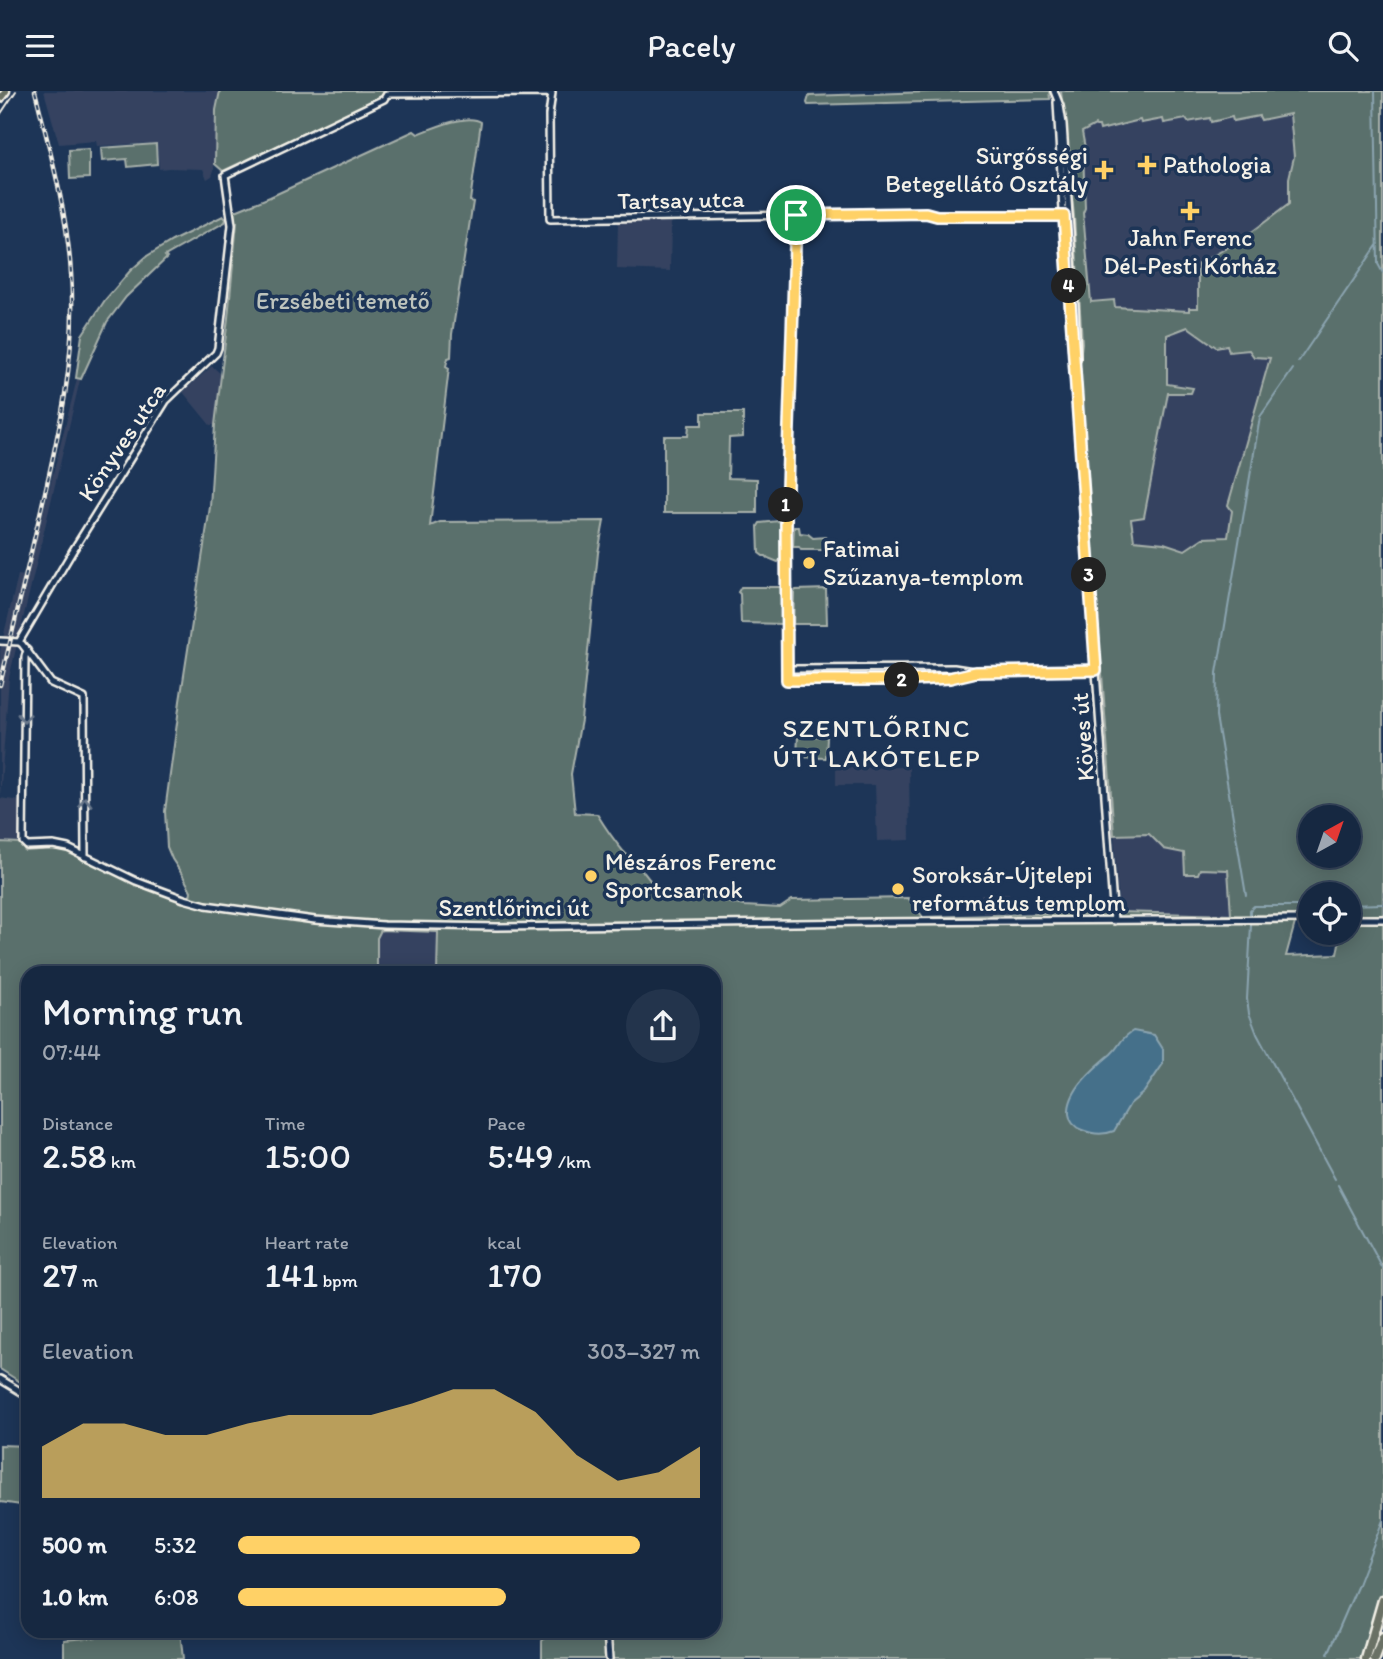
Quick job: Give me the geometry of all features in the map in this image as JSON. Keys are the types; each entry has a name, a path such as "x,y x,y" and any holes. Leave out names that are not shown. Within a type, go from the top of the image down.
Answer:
{"highway":[{"path":"1366,1659 1383,1600"},
{"path":"1366,1659 1383,1615"},
{"path":"1376,1657 1383,1637"},
{"path":"1376,1657 1383,1646"}],"main road":[{"path":"0,99 2,91"}],"street":[{"name":"Köves út","path":"1054,91 1063,124 1076,383 1114,921"},
{"name":"Tartsay utca","path":"387,93 552,93 550,219 926,213 937,216 1067,218"},
{"name":"Könyves utca","path":"19,642 156,416 170,396 213,357 218,348 232,222 225,175 384,99 387,93"},
{"path":"796,215 786,517 787,680 914,680 950,678 976,672"},
{"path":"0,641 19,642 51,683 84,698 85,856"},
{"name":"Szentlőrinci út","path":"27,650 24,845 68,848 136,881 206,905 314,920 384,925 497,927 1298,919"},
{"path":"787,669 954,668 976,672 1096,670"},
{"path":"1361,919 1383,919"},
{"path":"0,1379 21,1392"},
{"path":"607,1638 608,1659"}],"shaded area":[{"path":"44,91 220,91 216,110 212,176 207,179 203,169 159,169 157,143 97,146 96,141 59,144"},
{"name":"Jahn Ferenc Dél-Pesti Kórház","path":"1292,114 1300,309 1206,311 1114,307 1113,300 1090,302 1083,213 1082,131 1095,125 1100,129 1140,120 1163,119 1164,122 1186,119 1188,122 1210,118 1211,122 1232,117 1233,121 1260,116 1261,120"},
{"path":"671,221 670,271 617,269 618,222"},
{"path":"1187,327 1227,345 1271,358 1228,505 1232,511 1228,537 1203,538 1185,551 1164,543 1133,540 1131,519 1144,517 1168,392 1190,393 1192,388 1167,384 1167,335"},
{"path":"212,366 221,374 215,425 210,425 183,392"},
{"path":"77,379 80,380 9,678 0,798 0,651 18,575 27,576"},
{"path":"909,767 910,840 877,841 875,785 836,785 836,768"},
{"path":"0,798 21,801 21,843 0,842"},
{"path":"1149,834 1164,849 1185,853 1185,874 1200,869 1229,870 1231,915 1119,912 1114,835"},
{"path":"981,894 1009,894 1009,913 983,913"},
{"path":"380,930 438,931 437,966 377,966 377,937"},
{"path":"1133,1031 1154,1035 1163,1049 1163,1064 1144,1092 1130,1104 1114,1131 1098,1133 1079,1129 1070,1117 1072,1097 1090,1073"}],"green space":[{"path":"220,91 384,93 380,98 223,171 215,164 216,110"},
{"path":"1049,91 1050,99 807,103 809,96"},
{"name":"Erzsébeti temető","path":"1061,91 1383,91 1383,1593 1361,1659 542,1659 542,1641 544,1638 721,1638 721,966 437,966 438,932 381,930 377,938 377,966 21,966 21,1382 0,1369 0,842 21,843 25,851 67,850 133,883 189,903 191,891 167,847 165,811 210,507 215,425 237,222 234,222 233,212 414,131 418,134 459,120 481,122 470,201 473,202 452,334 451,357 448,358 446,366 449,368 430,526 440,522 604,521 598,553 581,720 571,774 575,813 597,814 619,846 653,885 744,906 780,908 792,900 908,898 923,917 1119,912 1231,915 1228,870 1200,869 1198,874 1185,874 1184,853 1164,849 1149,834 1114,835 1079,365 1082,343 1074,216","holes":["1290,114 1294,157 1289,178 1289,204 1241,240 1198,264 1198,308 1189,308 1189,311 1115,307 1114,300 1091,302 1083,213 1085,148 1082,132 1095,125 1099,126 1100,130 1140,120 1141,123 1163,119 1164,123 1210,118 1211,122 1232,117 1233,121 1259,116 1261,120","1188,327 1216,347 1227,345 1229,352 1249,350 1254,357 1270,358 1228,505 1232,511 1228,537 1203,538 1185,550 1164,543 1134,540 1131,519 1144,517 1168,393 1191,393 1193,388 1167,384 1167,335"]},
{"path":"156,144 157,164 128,167 127,159 102,161 101,148"},
{"path":"89,149 89,178 70,179 69,150"},
{"path":"223,216 225,222 165,256 167,258 126,297 107,322 81,379 76,378 82,335 105,300 130,271 147,256 172,241"},
{"path":"702,413 743,413 743,437 729,438 728,478 757,479 757,513 664,513 664,436 688,436 689,425 702,425"},
{"path":"779,521 781,559 778,562 759,553 758,526 760,523"},
{"path":"794,527 799,527 800,533 813,538 826,537 826,550 801,550 799,547 793,547"},
{"path":"741,587 782,587 782,624 741,623 738,592"},
{"path":"826,589 827,624 793,624 794,592"},
{"path":"798,735 827,737 826,758 797,757"},
{"path":"0,1445 21,1446 21,1505 0,1502"},
{"path":"181,1638 183,1659 64,1659 64,1640"}],"waterway":[{"path":"1375,91 1378,264 1383,273"},
{"path":"1298,362 1378,244"},
{"path":"1246,895 1216,716 1217,673 1260,417 1293,369"},
{"path":"1361,905 1383,904"},
{"path":"1250,914 1254,906 1298,906"},
{"path":"1251,925 1247,999 1249,1013 1257,1034 1335,1179"},
{"path":"1338,1185 1383,1269"},
{"path":"1328,1654 1383,1520"}],"tram line":[{"path":"0,115 16,91"}],"railway":[{"path":"0,685 60,425 71,335 71,273 66,227 35,91"}],"place":[{"name":"Pathologia","path":"1147,165"},
{"name":"Sürgősségi Betegellátó Osztály","path":"1104,170"},
{"name":"Jahn Ferenc Dél-Pesti Kórház","path":"1190,211"},
{"name":"Fatimai Szűzanya-templom","path":"809,563"},
{"name":"Mészáros Ferenc Sportcsarnok","path":"591,876"},
{"name":"Soroksár-Újtelepi református templom","path":"898,889"}],"district":[{"name":"SZENTLŐRINC ÚTI LAKÓTELEP","path":"877,742"}],"route":[{"path":"926,213 937,216 1064,216 1096,670 976,672 950,678 914,680 787,680 786,517 796,215 926,213"}]}
